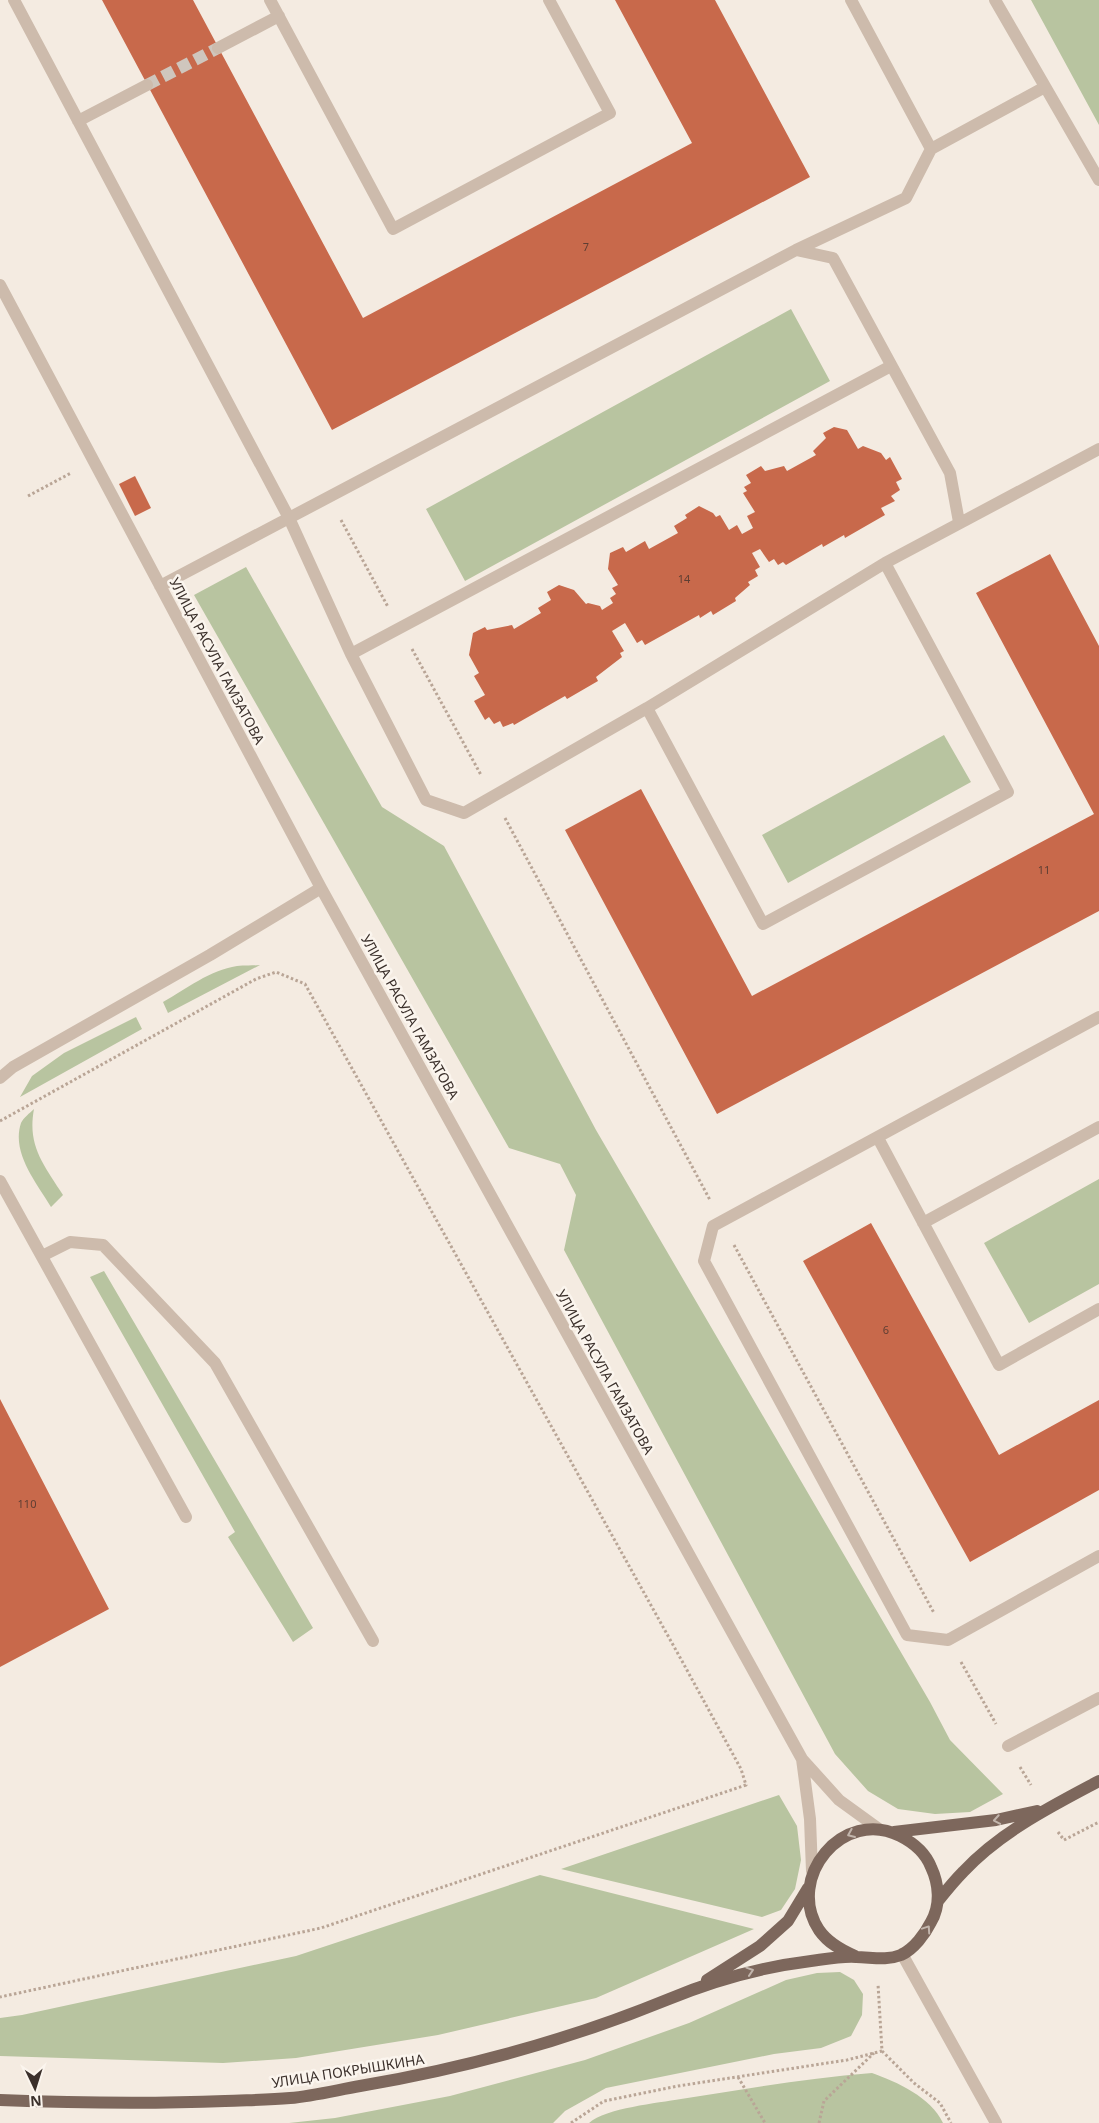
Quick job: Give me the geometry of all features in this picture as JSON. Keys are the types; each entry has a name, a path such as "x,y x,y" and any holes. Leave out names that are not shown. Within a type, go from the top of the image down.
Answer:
{"main road":[{"path":"938,1901 964,1870 999,1841 1044,1810 1099,1781"},
{"path":"892,1832 996,1820 1044,1810"},
{"path":"879,1829 892,1832 912,1842 928,1858 937,1878 938,1901 932,1921 920,1940 902,1954 876,1959 855,1956 834,1946 819,1930 810,1910 809,1887 812,1871 823,1853 839,1839 858,1831 879,1829"},
{"name":"УЛИЦА ПОКРЫШКИНА","path":"688,1991 760,1946 788,1921 809,1887"},
{"name":"УЛИЦА ПОКРЫШКИНА","path":"0,2100 179,2103 290,2098 394,2080 497,2058 608,2024 688,1991 758,1968 855,1956"}],"street":[{"path":"14,0 289,518 351,654 426,800 464,813 647,708 885,563 1099,449"},
{"path":"270,0 393,229 610,113 549,0"},
{"path":"851,0 931,148"},
{"path":"995,0 1099,180"},
{"path":"218,48 279,16"},
{"path":"78,121 147,84"},
{"path":"160,586 796,250 906,198 931,148 1045,87"},
{"path":"796,250 834,258 950,473 959,522"},
{"name":"УЛИЦА РАСУЛА ГАМЗАТОВА","path":"0,285 321,888 802,1759 839,1800 879,1829"},
{"path":"351,654 891,366"},
{"path":"647,708 763,924 1008,792 885,563"},
{"path":"0,1078 13,1066 210,956 321,888"},
{"path":"1099,1017 713,1226 704,1261 907,1635 948,1640 1099,1556"},
{"path":"923,1223 1099,1127"},
{"path":"878,1138 999,1366 1099,1309"},
{"path":"0,1181 186,1517"},
{"path":"42,1256 70,1242 103,1245 214,1363 373,1641"},
{"path":"1008,1746 1099,1698"},
{"name":"УЛИЦА РАСУЛА ГАМЗАТОВА","path":"802,1759 810,1819 812,1871"},
{"path":"902,1954 996,2123"}],"path":[{"path":"329,497 948,1640 1044,1810 1064,1840 1099,1822"},
{"path":"0,1120 256,979 276,972 304,984 682,1661 741,1768 746,1785 321,1928 0,1997"},
{"path":"876,1959 882,2051 914,2083 940,2103 951,2123"},
{"path":"571,2123 604,2101 846,2060 882,2051"},
{"path":"819,2123 824,2101 874,2052"},
{"path":"738,2077 765,2123"}],"green space":[{"path":"1031,0 1099,0 1099,125"},
{"path":"791,309 830,381 465,581 426,509"},
{"path":"246,567 382,807 444,846 596,1130 930,1702 950,1740 1003,1794 970,1812 935,1814 898,1809 868,1791 835,1754 564,1250 576,1195 560,1164 509,1148 194,595"},
{"path":"944,735 971,782 788,883 762,835"},
{"path":"260,965 168,1013 163,1002 217,971 237,966"},
{"path":"136,1017 142,1029 20,1097 32,1076 64,1053"},
{"path":"34,1109 32,1122 35,1145 63,1195 51,1207 27,1167 20,1145 21,1123"},
{"path":"1099,1179 1099,1284 1029,1323 984,1243"},
{"path":"104,1271 313,1628 293,1642 228,1537 235,1532 90,1277"},
{"path":"779,1795 797,1826 801,1860 795,1889 781,1910 762,1917 561,1869"},
{"path":"540,1875 754,1929 596,1998 438,2035 296,2058 223,2063 0,2056 0,2018 22,2015 296,1956"},
{"path":"840,1972 854,1980 863,1994 862,2015 851,2036 821,2048 774,2054 606,2088 565,2111 553,2123 289,2123 335,2118 450,2096 585,2060 689,2023 786,1980 817,1973"},
{"path":"872,2073 902,2086 922,2098 938,2114 943,2123 589,2123 607,2113 646,2104 800,2081"}],"building":[{"path":"102,0 193,0 363,318 692,143 615,0 715,0 810,177 332,430"},
{"path":"834,427 847,430 858,449 863,446 881,453 886,460 890,457 902,479 896,482 900,490 891,496 895,501 881,508 885,515 845,538 844,535 823,547 822,544 786,565 783,562 778,565 774,559 769,562 760,549 752,553 760,567 755,570 758,576 748,582 750,585 735,598 736,601 713,615 711,611 700,618 699,615 645,645 642,640 637,643 625,623 612,631 624,651 620,653 622,657 596,677 598,681 567,699 565,696 514,725 513,723 503,727 500,721 494,724 489,717 485,720 474,701 485,695 474,676 479,673 469,655 473,633 485,627 487,630 512,625 514,629 541,613 538,608 551,600 547,592 559,585 574,590 586,604 600,606 602,610 613,603 610,598 616,594 612,588 618,585 608,569 610,553 623,547 626,552 645,541 649,549 678,533 674,526 687,518 685,515 699,506 713,513 716,517 720,515 729,530 737,525 742,534 753,528 747,516 755,512 743,493 747,491 744,487 751,483 746,475 761,466 765,471 784,466 787,471 816,455 813,451 826,438 823,433"},
{"path":"135,476 151,508 135,516 119,484"},
{"path":"1050,554 1099,646 1099,911 717,1114 565,830 641,789 752,996 1094,814 976,593"},
{"path":"871,1223 999,1455 1099,1400 1099,1490 970,1562 803,1261"},
{"path":"0,1399 109,1609 0,1667"}],"tunnel":[{"path":"147,85 218,48"}]}
